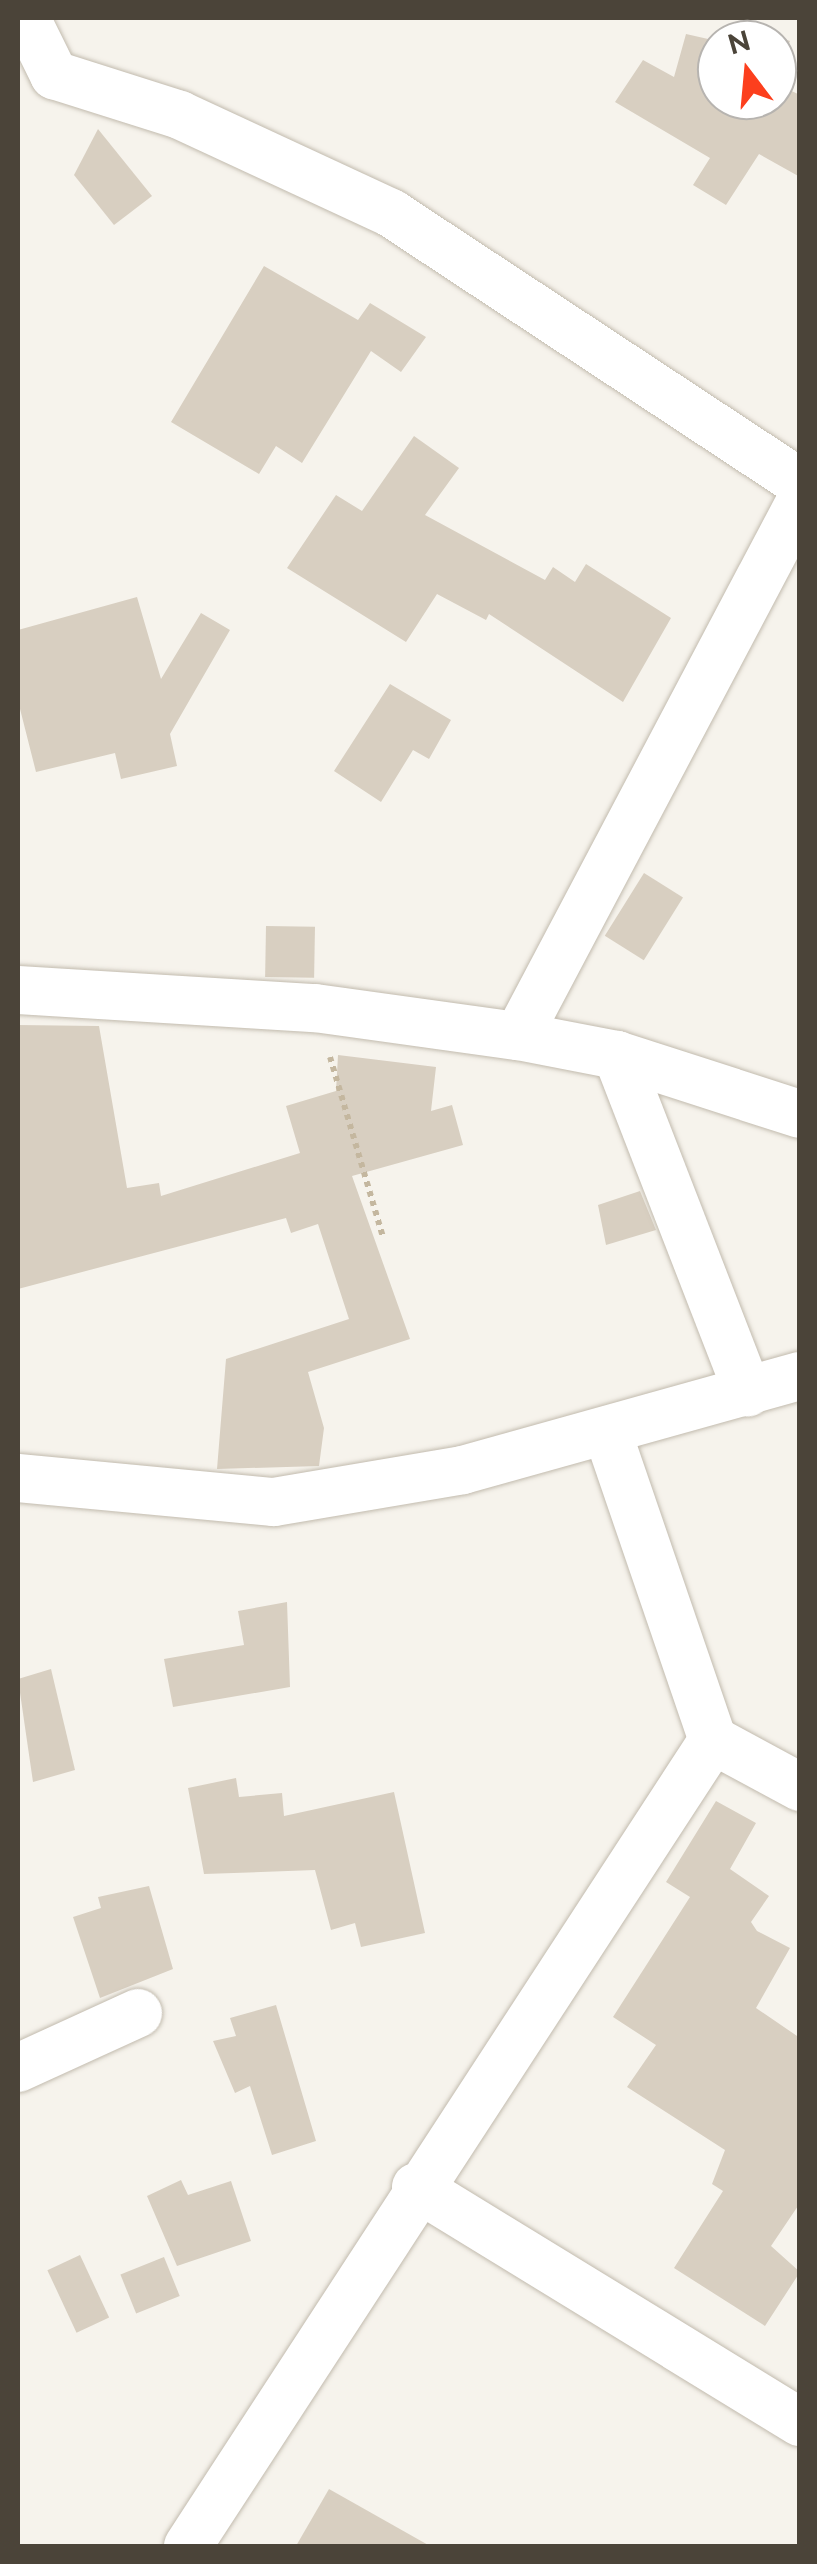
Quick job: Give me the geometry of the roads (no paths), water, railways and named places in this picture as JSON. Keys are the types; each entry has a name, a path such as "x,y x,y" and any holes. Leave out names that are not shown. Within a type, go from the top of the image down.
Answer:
{"street":[{"path":"26,18 54,75 196,122 391,213 800,483"},
{"path":"518,1036 800,502"},
{"path":"18,990 316,1008 518,1036 617,1055 800,1114"},
{"path":"617,1055 748,1393"},
{"path":"18,1478 274,1502 463,1470 800,1376"},
{"path":"607,1431 713,1740 800,1787"},
{"path":"188,2546 416,2187 713,1740"},
{"path":"18,2068 138,2013"},
{"path":"416,2187 800,2422"}]}
